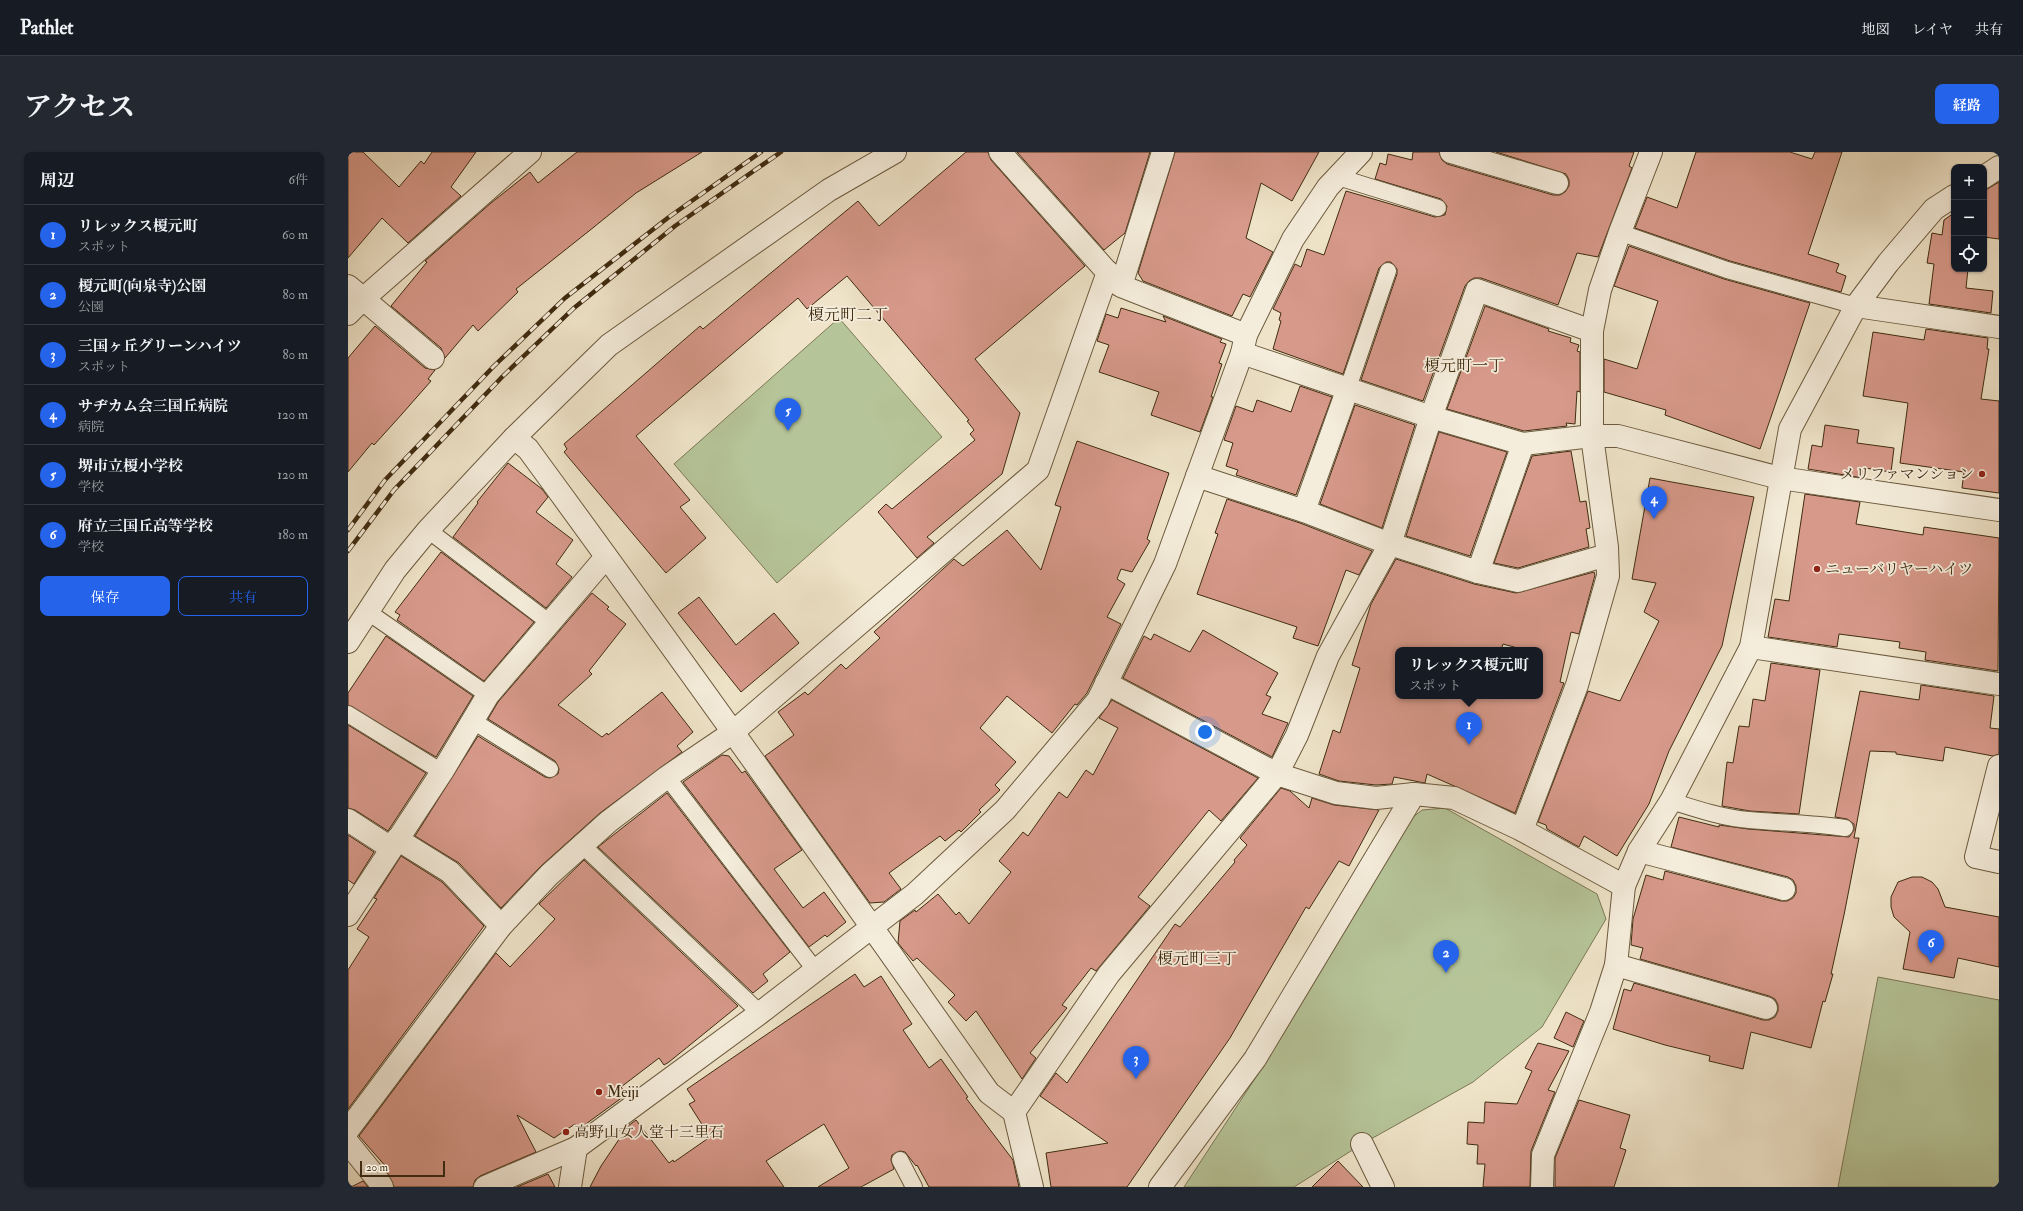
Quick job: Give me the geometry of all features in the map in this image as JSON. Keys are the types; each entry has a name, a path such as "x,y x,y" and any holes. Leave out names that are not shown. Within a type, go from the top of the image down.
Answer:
{"street":[{"path":"348,314 356,292 530,152"},
{"path":"348,642 395,570 428,530 514,438 609,345 829,190 895,152"},
{"path":"1000,152 1114,279 1244,344 1348,388 1431,418 1524,444 1592,436 1618,436 1780,478 1999,510"},
{"path":"348,1130 501,926 549,875 608,822 667,777 732,733 1038,470 1163,152"},
{"path":"485,1187 576,1148 760,1013 915,894 1005,810 1098,700 1165,564 1244,344 1293,239 1328,187 1360,152"},
{"path":"1451,152 1556,183"},
{"path":"1522,830 1577,685 1608,576 1608,555 1592,436 1592,331 1600,290 1620,232 1651,152"},
{"path":"1987,175 1999,167"},
{"path":"1542,1187 1543,1155 1601,1012 1616,965 1624,886 1639,851 1671,801 1751,647 1780,478 1790,429 1856,306 1888,263 1934,209 1951,198"},
{"path":"1014,1112 1109,974 1277,774 1297,735 1328,656 1390,544 1431,418 1477,290 1592,331"},
{"path":"356,292 433,358"},
{"path":"1856,306 1999,327"},
{"path":"1304,511 1348,388"},
{"path":"514,438 528,449 606,557 649,613 732,733 872,927 988,1093 1014,1112 1032,1187"},
{"path":"1478,572 1524,444"},
{"path":"1197,476 1304,511 1390,544 1478,572 1518,581 1608,555"},
{"path":"348,915 442,772 488,695 606,557"},
{"path":"1751,647 1999,684"},
{"path":"1106,683 1277,774 1336,793 1376,798 1414,794 1454,798 1522,830 1624,886"},
{"path":"1999,766 1976,858 1999,862"},
{"path":"1160,1187 1255,1059 1414,794"},
{"path":"348,820 450,872 501,926"},
{"path":"1639,851 1784,889"},
{"path":"1616,965 1766,1008"},
{"path":"348,1144 378,1180 382,1187"},
{"path":"1362,1144 1383,1187"},
{"path":"570,1187 576,1148"}],"lane":[{"path":"1338,177 1438,208"},
{"path":"1630,236 1727,270 1856,306"},
{"path":"1348,388 1388,270"},
{"path":"428,530 550,623"},
{"path":"368,612 488,695"},
{"path":"348,714 442,772"},
{"path":"473,721 550,769"},
{"path":"667,777 816,971"},
{"path":"1671,801 1696,809 1748,820 1821,824 1845,828"},
{"path":"582,845 760,1013"},
{"path":"900,1160 914,1187"}],"green space":[{"path":"839,318 942,437 777,583 674,464"},
{"path":"1445,808 1597,894 1606,919 1542,1027 1473,1082 1362,1144 1294,1187 1184,1187 1271,1054 1412,818 1422,810"},
{"path":"1878,977 1999,1000 1999,1187 1838,1187"}],"building":[{"path":"348,152 363,152 399,187 421,161 424,164 432,152 476,152 451,187 461,196 408,243 382,218 348,258"},
{"path":"577,152 702,152 636,193 516,289 518,292 478,331 473,325 445,358 441,348 391,306 427,262 425,261 491,203 530,172 538,183"},
{"path":"966,152 988,152 991,160 1085,266 975,359 1020,413 1002,474 927,537 934,543 917,558 878,512 886,504 892,509 975,440 970,434 974,430 967,421 969,420 847,276 807,309 798,298 636,436 690,500 680,507 706,538 666,573 564,452 567,449 564,444 700,326 703,329 858,201 879,226"},
{"path":"1017,152 1150,152 1125,233 1104,250"},
{"path":"1175,152 1319,152 1292,201 1261,183 1246,238 1273,252 1250,297 1243,294 1232,316 1143,281 1138,273"},
{"path":"1413,152 1439,152 1442,160 1447,164 1553,195 1560,195 1565,192 1569,186 1569,180 1566,174 1496,152 1634,152 1629,166 1632,168 1598,257 1577,253 1558,305 1481,278 1474,278 1469,281 1465,286 1423,401 1361,380 1397,274 1397,269 1391,262 1386,262 1379,268 1343,374 1273,349 1281,321 1279,320 1281,313 1273,309 1295,264 1301,267 1307,249 1324,255 1346,191 1435,217 1445,215 1447,206 1441,199 1375,179 1380,163 1386,165 1388,154 1412,160"},
{"path":"1696,152 1790,152 1812,159 1815,152 1842,152 1808,254 1839,264 1836,272 1846,276 1841,292 1730,261 1635,228 1647,197 1677,208"},
{"path":"1999,182 1999,239 1987,237 1987,189"},
{"path":"1951,215 1951,272 1968,272 1966,288 1993,291 1991,313 1929,304 1934,264 1927,263 1932,233 1942,235 1944,220"},
{"path":"1629,246 1724,279 1810,303 1760,449 1665,415 1666,410 1604,392 1604,359 1637,369 1658,301 1614,286"},
{"path":"1485,306 1549,329 1548,331 1571,338 1570,342 1579,345 1577,351 1580,352 1580,392 1577,391 1575,424 1566,423 1567,426 1524,431 1447,409"},
{"path":"1121,308 1166,322 1163,316 1222,339 1220,342 1226,344 1219,363 1222,364 1211,397 1213,397 1200,432 1151,415 1159,392 1099,372 1109,345 1097,341 1106,314 1118,318"},
{"path":"375,326 425,368 435,370 428,379 431,381 374,445 372,443 348,472 348,358"},
{"path":"1926,329 1988,338 1987,349 1989,349 1981,399 1999,401 1999,493 1962,488 1964,472 1900,463 1908,403 1863,396 1873,332 1924,340"},
{"path":"1300,386 1332,397 1296,495 1236,475 1238,470 1226,466 1233,443 1224,440 1236,406 1253,412 1257,400 1291,412"},
{"path":"1355,405 1415,425 1382,528 1320,504"},
{"path":"1825,425 1859,430 1857,443 1894,448 1891,472 1865,468 1863,478 1808,469 1812,445 1822,447"},
{"path":"1439,432 1507,452 1470,556 1406,536"},
{"path":"1077,441 1169,473 1147,539 1150,541 1132,572 1121,569 1117,579 1125,584 1107,617 1121,624 1087,693 1077,705 1075,704 1052,733 1007,696 980,728 1016,762 995,785 1000,790 979,810 981,812 961,832 959,830 945,841 940,836 889,873 901,889 884,902 870,903 765,756 794,735 778,712 805,692 808,695 841,664 846,669 880,638 874,632 954,559 963,566 1007,530 1041,570 1061,507 1055,505"},
{"path":"1571,451 1580,502 1586,501 1590,528 1586,529 1589,547 1518,568 1494,563 1532,456"},
{"path":"508,463 542,489 548,497 536,512 573,540 556,564 572,577 546,608 453,537 478,503 477,502"},
{"path":"1650,478 1754,497 1722,646 1669,751 1649,804 1617,856 1584,836 1579,847 1547,829 1546,825 1538,822 1588,691 1620,701 1659,621 1644,612 1656,583 1632,579"},
{"path":"1805,494 1860,502 1856,524 1923,535 1924,527 1999,538 1998,671 1925,660 1926,652 1899,648 1900,642 1839,634 1837,647 1768,637 1775,599 1789,601"},
{"path":"1227,499 1300,523 1372,551 1359,575 1346,570 1318,646 1293,638 1297,627 1197,594 1218,534 1215,533"},
{"path":"441,552 534,622 484,681 397,620 400,615 395,612"},
{"path":"1396,559 1474,584 1516,593 1594,572 1595,575 1579,634 1571,632 1560,682 1564,683 1515,813 1427,774 1425,783 1394,777 1392,784 1376,785 1339,781 1319,774 1333,730 1340,733 1360,668 1352,665 1371,604"},
{"path":"592,593 609,607 607,609 626,624 589,671 592,674 558,705 602,737 607,733 608,735 662,692 693,732 677,746 682,752 600,813 541,866 501,908 459,863 415,836 478,736 545,777 550,778 558,774 559,769 555,761 488,719 498,702"},
{"path":"699,597 736,645 774,613 799,643 741,692 678,613"},
{"path":"1203,630 1278,673 1266,695 1271,697 1262,714 1288,723 1272,757 1123,678 1144,636 1151,640 1154,634 1190,652"},
{"path":"386,636 473,696 436,757 348,705 348,693"},
{"path":"1771,663 1820,670 1799,814 1750,811 1722,806 1727,762 1733,763 1739,726 1749,727 1753,699 1765,701"},
{"path":"1921,685 1994,696 1990,728 1999,729 1999,754 1993,756 1945,747 1943,761 1896,754 1896,752 1870,751 1854,838 1859,838 1831,974 1833,974 1825,1002 1823,1001 1811,1048 1751,1032 1743,1069 1709,1061 1710,1056 1665,1045 1613,1029 1624,989 1631,991 1634,983 1763,1020 1769,1020 1775,1017 1778,1011 1778,1005 1775,999 1769,996 1640,959 1643,948 1631,945 1633,919 1646,875 1663,880 1665,871 1781,901 1787,901 1793,898 1796,893 1796,886 1793,880 1788,877 1671,847 1679,817 1719,827 1719,825 1748,829 1849,837 1854,830 1854,824 1847,819 1835,817 1860,691 1919,700"},
{"path":"1112,700 1258,778 1221,821 1209,810 1138,897 1150,906 1096,971 1091,968 1062,1005 1067,1008 1030,1053 1036,1058 1022,1079 976,1011 966,1021 948,1002 955,995 917,958 913,961 898,943 900,921 915,910 916,912 938,894 956,915 959,912 969,924 1011,872 999,861 1023,832 1028,836 1059,792 1067,798 1086,770 1093,775 1118,728 1099,718"},
{"path":"348,725 426,773 388,831 355,810 348,808"},
{"path":"722,755 729,756 742,773 745,771 802,850 774,869 803,908 824,892 846,922 827,937 825,935 809,947 683,782"},
{"path":"1281,788 1290,791 1309,808 1312,798 1334,805 1379,810 1349,866 1339,861 1309,909 1306,907 1230,1038 1127,1187 1051,1187 1046,1153 1108,1143 1040,1096 1056,1073 1067,1083 1175,924 1180,927 1235,862 1234,860 1247,845 1240,838"},
{"path":"667,793 790,952 763,974 768,981 753,993 598,847"},
{"path":"348,835 374,852 354,884 348,880"},
{"path":"401,856 442,882 484,926 348,1109 348,970 369,937 357,929 377,899 374,898"},
{"path":"584,860 738,1006 669,1062 664,1065 659,1058 621,1087 627,1094 579,1129 575,1124 554,1138 517,1115 536,1152 480,1176 475,1180 473,1187 394,1187 386,1170 388,1169 359,1136 496,953 510,967 555,919 539,904"},
{"path":"1912,877 1922,877 1932,882 1938,889 1945,907 1999,917 1999,967 1958,958 1954,978 1903,969 1910,932 1894,917 1891,907 1891,897 1898,882"},
{"path":"855,974 864,987 881,976 912,1024 903,1030 929,1068 941,1059 968,1097 966,1098 1013,1160 1019,1187 929,1187 917,1165 916,1166 905,1152 900,1151 892,1155 891,1160 894,1169 861,1187 818,1187 849,1168 824,1124 766,1161 784,1187 590,1187 601,1166 628,1126 636,1120 669,1163 673,1160 674,1162 710,1137 689,1104 695,1101 687,1089"},
{"path":"1566,1012 1584,1021 1573,1047 1554,1038"},
{"path":"1538,1043 1569,1051 1548,1090 1555,1092 1531,1151 1530,1187 1483,1187 1485,1164 1477,1164 1478,1145 1467,1144 1468,1122 1484,1123 1485,1102 1517,1104 1532,1071 1525,1068"},
{"path":"1579,1100 1630,1115 1620,1148 1626,1150 1614,1187 1555,1187 1555,1158"},
{"path":"1338,1161 1363,1187 1312,1187"},
{"path":"548,1174 555,1187 517,1187"},
{"path":"363,1181 368,1187 351,1187"}],"railway":[{"path":"348,530 385,480 494,366 565,298 669,217 761,152"},
{"path":"348,551 394,490 503,376 574,308 675,226 781,152"}],"place":[{"name":"堺市立榎小学校","path":"788,431"},
{"name":"メリファマンション","path":"1982,474"},
{"name":"サヂカム会三国丘病院","path":"1654,519"},
{"name":"ニューバリヤーハイツ","path":"1817,569"},
{"name":"リレックス榎元町","path":"1469,745"},
{"name":"府立三国丘高等学校","path":"1931,963"},
{"name":"榎元町(向泉寺)公園","path":"1446,973"},
{"name":"三国ヶ丘グリーンハイツ","path":"1136,1079"},
{"name":"Meiji","path":"599,1092"},
{"name":"高野山女人堂十三里石","path":"566,1132"}],"district":[{"name":"榎元町二丁","path":"848,315"},
{"name":"榎元町一丁","path":"1464,366"},
{"name":"榎元町三丁","path":"1197,959"}]}
